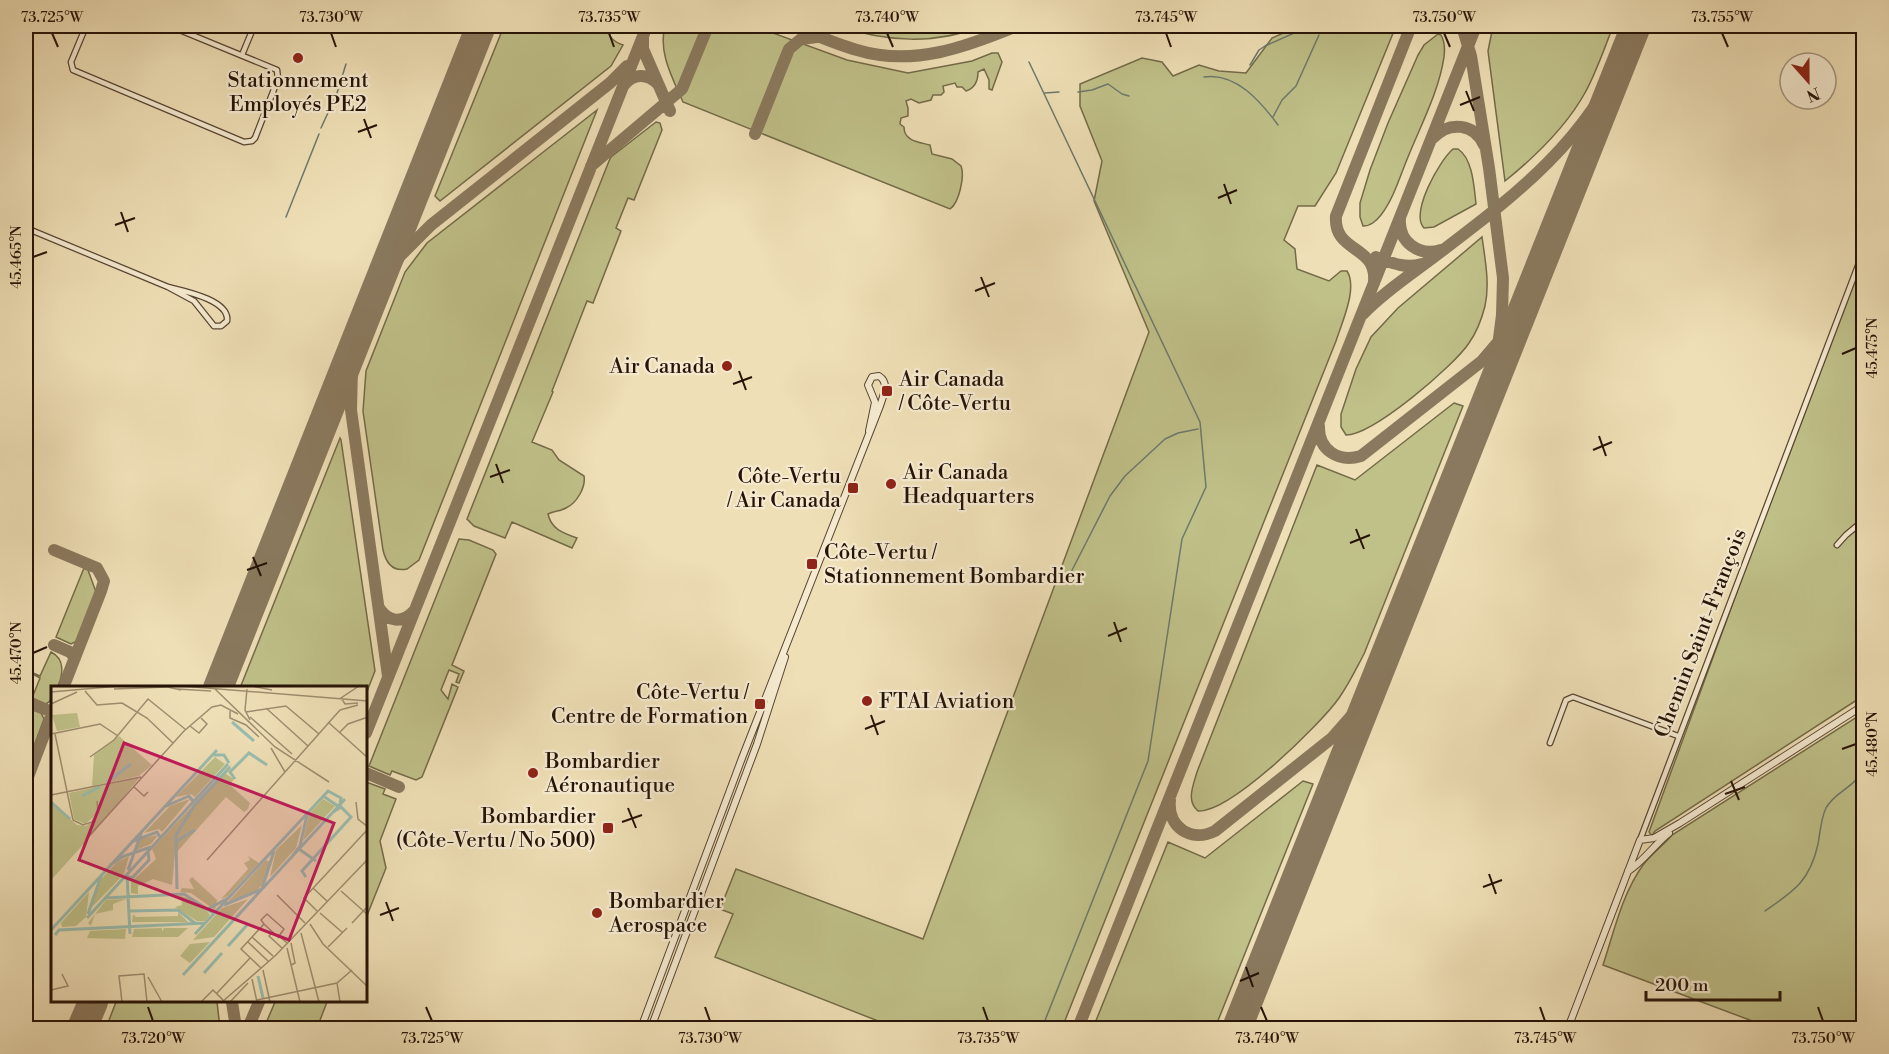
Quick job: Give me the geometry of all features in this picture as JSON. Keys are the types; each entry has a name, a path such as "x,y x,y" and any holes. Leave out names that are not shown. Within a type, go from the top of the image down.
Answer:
{"street":[{"path":"86,26 71,62 72,70 248,143 255,138 279,75 273,68 170,26"},
{"path":"242,55 254,26"},
{"path":"26,228 168,287 194,301 211,325 219,327 226,323 228,316 224,309 202,297 168,287"},
{"name":"Chemin Saint-François","path":"1568,1029 1863,250"},
{"path":"641,1029 742,758 880,406 885,381 879,376 872,377 868,385 876,402 869,431"},
{"path":"1838,545 1863,520"},
{"path":"651,1029 757,744 791,636"},
{"path":"1550,742 1566,700 1573,697 1678,736"},
{"path":"1640,840 1654,838 1680,823 1863,705"},
{"path":"1628,871 1636,867 1651,849 1680,823"}],"green space":[{"path":"504,26 608,26 612,38 623,45 611,66 440,201 435,196"},
{"path":"665,26 754,26 847,60 908,73 972,61 998,53 1002,62 992,90 989,89 989,80 984,69 978,72 977,81 969,90 957,87 955,83 943,86 944,92 941,95 933,95 931,100 919,103 911,99 906,101 908,116 901,118 900,124 909,138 930,145 932,154 952,159 961,166 960,189 953,206 950,209 683,102 665,55 663,36"},
{"path":"839,26 981,26 946,36 910,39 874,35"},
{"path":"1299,26 1396,26 1336,173 1315,206 1298,206 1284,240 1295,249 1297,269 1329,281 1341,271 1347,271 1351,286 1348,305 1336,341 1062,1028 896,1028 715,957 733,914 720,909 736,869 923,939 1149,332 1094,201 1102,161 1080,106 1080,84 1142,58 1162,62 1173,76 1199,65 1219,71 1246,73 1272,38"},
{"path":"1493,26 1613,26 1590,83 1570,116 1539,151 1505,181 1488,51"},
{"path":"1438,34 1443,40 1444,57 1429,108 1390,201 1375,221 1363,226 1360,217 1360,203 1388,123 1418,55 1424,45"},
{"path":"597,110 419,560 407,569 394,568 388,563 383,550 363,411 366,371 405,272 427,243"},
{"path":"656,122 660,123 662,130 634,200 628,198 616,228 621,231 593,303 587,301 532,442 552,450 559,460 584,476 582,490 577,499 570,506 548,514 555,527 577,538 572,548 512,522 505,538 474,526 467,519 609,161 611,157"},
{"path":"1453,149 1458,149 1463,154 1470,166 1476,204 1434,227 1424,228 1421,221 1423,200 1434,175"},
{"path":"1482,237 1486,298 1480,320 1469,343 1461,354 1412,398 1374,424 1346,435 1341,427 1341,414 1356,369 1371,337 1398,308"},
{"path":"1863,248 1863,696 1655,831 1652,836 1649,832"},
{"path":"1454,403 1463,406 1364,654 1346,687 1329,711 1252,783 1212,808 1198,811 1191,798 1197,772 1317,465 1355,480"},
{"path":"340,438 375,671 368,689 368,686 241,686"},
{"path":"459,539 469,540 493,550 496,554 452,665 464,671 459,683 456,682 459,674 449,670 441,690 448,699 452,684 458,687 422,777 416,780 392,771 390,775 369,766"},
{"path":"84,568 88,570 96,592 77,641 71,644 56,637"},
{"path":"51,652 56,655 62,667 61,677 58,686 51,686 51,700 45,704 32,698 40,678 26,670 40,676"},
{"path":"28,708 41,713 44,719 26,768 26,713"},
{"path":"1863,713 1863,1028 1771,1028 1603,965 1629,888 1646,861 1672,835"},
{"path":"1303,781 1313,784 1215,1028 1093,1028 1168,842 1205,858"},
{"path":"368,783 385,789 383,794 396,799 380,841 386,868 368,913"},
{"path":"116,1003 217,1003 220,1028 106,1028"},
{"path":"275,1003 327,1003 317,1028 264,1028"}],"waterway":[{"path":"1250,65 1259,50 1265,46 1310,26"},
{"path":"1273,117 1282,100 1296,86 1319,35"},
{"path":"1029,62 1200,422 1206,487 1182,539 1148,761 1042,1028"},
{"path":"321,128 337,93 346,64"},
{"path":"1204,77 1227,79 1247,90 1278,125"},
{"path":"1078,92 1108,84 1129,96"},
{"path":"1045,93 1059,92"},
{"path":"286,217 319,134"},
{"path":"1068,578 1110,496 1125,476 1165,439 1178,433 1198,429"},
{"path":"1765,911 1792,891 1805,876 1815,857 1826,808 1834,798 1855,781 1864,768"}],"taxiway":[{"path":"368,728 647,26"},
{"path":"591,166 682,89 708,26"},
{"path":"793,26 857,50 878,55 898,56 919,55 959,47 1017,26"},
{"path":"1374,281 1373,269 1369,261 1341,237 1337,228 1336,216 1411,26"},
{"path":"1462,26 1471,56 1489,168 1503,278 1502,315 1497,354 1481,415"},
{"path":"1078,1028 1476,26"},
{"path":"755,134 789,49 801,39 817,37"},
{"path":"643,38 643,49 670,111"},
{"path":"1363,314 1388,291 1492,212 1545,166 1590,113 1610,82 1627,48"},
{"path":"388,676 351,410 352,368 362,329 382,284 400,256 431,225 610,83 627,66"},
{"path":"623,86 631,79 640,76 645,76 658,84"},
{"path":"1433,138 1446,129 1461,127 1474,132 1484,145"},
{"path":"1400,218 1402,234 1412,246 1425,251 1441,250"},
{"path":"1376,257 1404,266 1422,264"},
{"path":"1319,426 1322,442 1331,453 1345,458 1361,456 1482,361 1511,327 1529,293"},
{"path":"54,550 97,568 104,581 64,686"},
{"path":"379,608 395,620 405,618 414,611"},
{"path":"54,645 70,652 75,658"},
{"path":"220,686 233,650"},
{"path":"1170,800 1172,818 1182,830 1197,835 1215,831 1332,738 1361,705 1379,673"},
{"path":"30,703 51,712"},
{"path":"26,782 51,717"},
{"path":"368,774 399,787"},
{"path":"232,1003 236,1028"},
{"path":"248,1028 259,1003"}],"runway":[{"path":"219,686 481,26"},
{"path":"1237,1028 1636,26"},
{"path":"82,1028 93,1003"}],"place":[{"name":"Stationnement Employés PE2","path":"298,58"},
{"name":"Air Canada","path":"727,366"},
{"name":"Air Canada / Côte-Vertu","path":"887,391"},
{"name":"Air Canada Headquarters","path":"891,484"},
{"name":"Côte-Vertu / Air Canada","path":"853,488"},
{"name":"Côte-Vertu / Stationnement Bombardier","path":"812,564"},
{"name":"FTAI Aviation","path":"867,701"},
{"name":"Côte-Vertu / Centre de Formation","path":"760,704"},
{"name":"Bombardier Aéronautique","path":"533,773"},
{"name":"Bombardier (Côte-Vertu / No 500)","path":"608,828"},
{"name":"Bombardier Aerospace","path":"597,913"}]}
